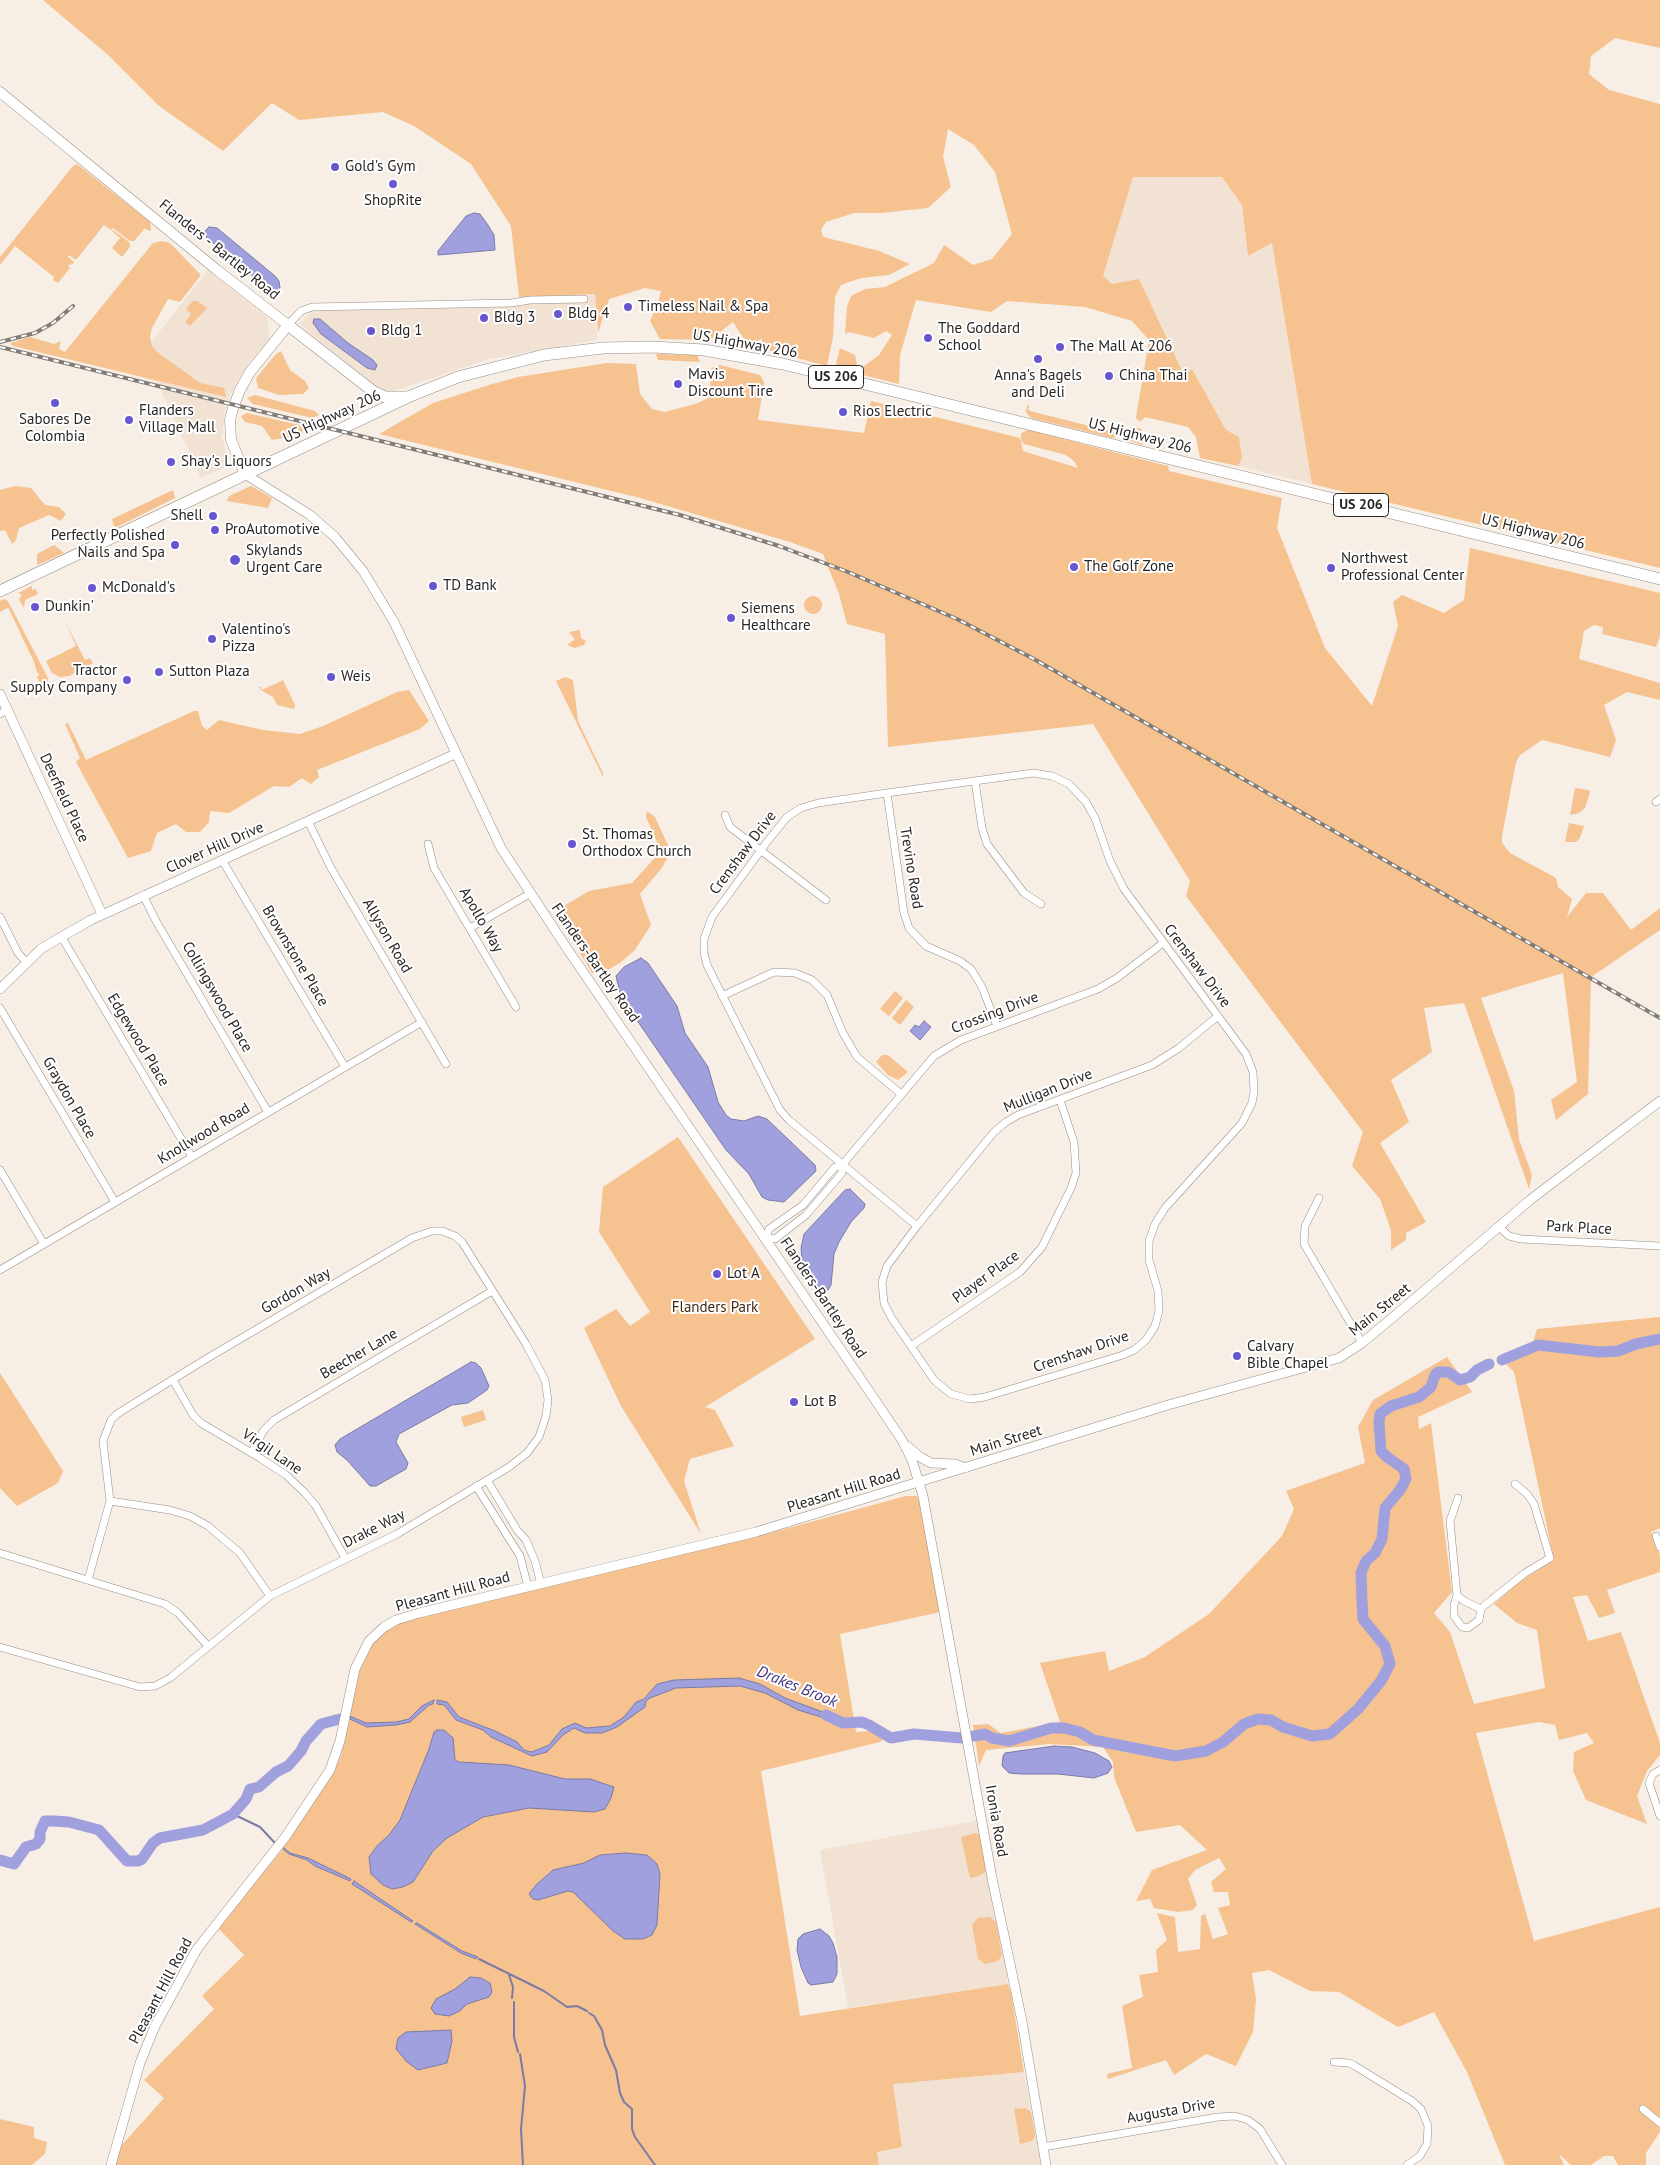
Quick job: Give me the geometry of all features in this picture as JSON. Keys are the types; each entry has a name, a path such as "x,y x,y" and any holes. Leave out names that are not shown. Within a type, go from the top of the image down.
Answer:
{"highway":[{"path":"288,325 374,392 385,397 408,397"},
{"name":"US Highway 206","path":"0,591 408,397 458,377 523,359 574,351 653,347 730,354 799,368 1660,579"}],"main road":[{"name":"Flanders - Bartley Road","path":"0,92 215,268 288,325"},
{"path":"245,474 235,453 230,433 233,408 250,372 288,325"}],"street":[{"path":"288,325 299,312 312,307 511,303 530,300 584,299"},
{"name":"Flanders-Bartley Road","path":"245,474 310,515 354,559 394,622 495,837 530,893 902,1440 920,1482"},
{"name":"Deerfield Place","path":"0,694 4,712 102,914"},
{"name":"Clover Hill Drive","path":"0,989 42,948 102,914 456,754"},
{"name":"Crenshaw Drive","path":"1033,774 1059,779 1075,789 1091,810 1110,861 1124,889 1239,1044 1250,1063 1254,1084 1252,1103 1242,1123 1165,1208 1155,1224 1149,1241 1148,1252 1150,1269 1158,1291 1160,1311 1155,1326 1146,1340 1134,1350 1123,1355 977,1398 956,1396 940,1387 886,1308 882,1282 889,1261 917,1226 789,1120 780,1110 722,996 705,957 704,934 712,916 760,851 787,817 801,808 887,793 975,781 1033,774"},
{"path":"975,781 982,828 988,844 1024,893 1041,904"},
{"name":"Trevino Road","path":"887,793 904,913 909,928 926,946 960,960 971,969 982,987 997,1026"},
{"path":"725,815 730,827 826,900"},
{"name":"Allyson Road","path":"308,821 331,868 446,1064"},
{"name":"Apollo Way","path":"428,844 434,868 516,1007"},
{"name":"Brownstone Place","path":"222,860 345,1067"},
{"path":"470,928 530,893"},
{"name":"Collingswood Place","path":"143,896 268,1112"},
{"path":"0,916 18,953 26,962"},
{"name":"Edgewood Place","path":"61,936 192,1157"},
{"name":"Crossing Drive","path":"842,1164 842,1173 806,1215 775,1239 766,1238 769,1229 803,1205 835,1167 842,1164 928,1061 945,1048 997,1026 1102,987 1163,943"},
{"path":"722,996 774,972 796,973 812,980 827,995 846,1040 857,1057 901,1094"},
{"name":"Graydon Place","path":"0,1008 115,1202"},
{"name":"Mulligan Drive","path":"917,1226 1002,1125 1018,1115 1152,1065 1178,1048 1218,1016"},
{"name":"Knollwood Road","path":"0,1270 422,1022"},
{"name":"Player Place","path":"911,1346 1020,1272 1042,1247 1071,1188 1076,1167 1074,1142 1060,1100"},
{"name":"Main Street","path":"920,1482 1195,1397 1342,1356 1362,1343 1538,1195 1660,1101"},
{"path":"0,1170 44,1244"},
{"path":"1319,1198 1305,1226 1304,1244 1362,1343"},
{"name":"Park Place","path":"1499,1227 1510,1236 1521,1238 1660,1246"},
{"name":"Gordon Way","path":"88,1580 110,1501 103,1441 111,1420 128,1406 412,1238 432,1231 448,1233 462,1242 534,1359 544,1380 548,1400 543,1427"},
{"name":"Beecher Lane","path":"251,1453 264,1430 274,1420 492,1290"},
{"name":"Virgil Lane","path":"173,1380 193,1415 200,1423 286,1476 305,1493 316,1506 345,1558"},
{"name":"Drake Way","path":"0,1647 147,1688 170,1678 270,1596 397,1534 487,1480 527,1453 534,1446 543,1427"},
{"path":"902,1440 927,1462 955,1464 965,1468"},
{"path":"487,1480 517,1530 518,1535 528,1547 535,1562 541,1584"},
{"name":"Pleasant Hill Road","path":"112,2165 135,2078 149,2038 198,1949 282,1841 330,1770 340,1741 355,1669 369,1641 390,1623 407,1616 756,1532 920,1482"},
{"name":"Ironia Road","path":"920,1482 992,1878 1023,2029 1046,2165"},
{"path":"1458,1498 1452,1513 1450,1529 1457,1595 1454,1605 1454,1616 1462,1627 1468,1628 1479,1620 1481,1609 1525,1573 1550,1558 1534,1504 1527,1494 1515,1484"},
{"path":"476,1486 520,1556 528,1587"},
{"path":"110,1501 170,1510 208,1526 240,1553 270,1596"},
{"path":"1656,1536 1660,1546"},
{"path":"0,1553 171,1607 208,1646"},
{"path":"1457,1595 1464,1602 1481,1609"},
{"path":"1660,1770 1653,1774 1648,1783 1660,1816"},
{"path":"1334,2062 1349,2063 1356,2066 1412,2101 1421,2109 1428,2126 1426,2144 1420,2156 1408,2165"},
{"path":"1643,2109 1660,2123"},
{"name":"Augusta Drive","path":"1043,2147 1218,2117 1235,2116 1248,2120 1260,2129 1282,2165"}],"shaded area":[{"path":"1133,177 1222,177 1242,205 1248,256 1272,243 1312,484 1238,466 1242,458 1239,437 1226,430 1192,369 1184,376 1139,280 1112,284 1103,276"},
{"path":"208,270 267,317 270,338 251,360 236,383 225,407 222,437 230,465 201,478 157,382 127,373"},
{"path":"595,294 597,340 489,359 385,394 299,324 312,311 503,307 520,304 519,297"},
{"path":"981,1820 1008,1984 848,2008 820,1850"},
{"path":"1024,2072 1041,2165 879,2165 877,2152 902,2147 893,2084"}],"green space":[{"path":"43,0 1660,0 1660,48 1615,38 1591,56 1589,74 1609,90 1660,104 1660,568 1312,484 1272,243 1248,256 1242,205 1222,177 1133,177 1103,276 1112,284 1139,279 1184,375 1192,369 1226,430 1239,437 1242,458 1238,466 1200,458 1196,437 1188,427 1145,417 1141,421 1137,420 1149,340 1132,321 1085,307 1007,301 991,312 916,300 900,355 899,384 835,368 840,348 855,355 857,365 863,367 879,355 892,335 886,331 874,338 849,332 845,334 847,307 851,296 865,289 885,287 934,263 944,245 973,265 992,259 1012,234 995,172 974,145 948,129 943,157 951,187 928,208 881,213 854,213 826,222 821,230 823,237 879,251 910,264 889,275 861,278 841,285 835,297 833,337 827,366 763,349 762,339 751,343 744,339 733,322 710,340 660,339 650,321 658,304 661,291 645,288 609,299 598,333 595,294 519,297 511,226 471,164 414,126 383,112 299,120 272,103 223,151 159,106 107,54"},
{"path":"77,164 150,222 151,230 149,231 145,228 134,241 130,241 113,228 111,230 104,225 76,260 69,255 68,257 74,262 68,266 70,268 58,283 53,280 54,277 15,246 0,265 0,257 73,166"},
{"path":"113,230 129,242 130,247 122,257 112,248 120,238"},
{"path":"162,241 170,243 201,275 180,302 168,299 152,328 150,337 152,346 157,352 200,383 224,388 226,397 13,346 10,343 30,337 54,344 61,341 59,349 65,352 153,243"},
{"path":"193,301 197,301 207,308 190,326 185,322 191,314 186,309"},
{"path":"281,351 290,370 305,381 309,388 303,394 279,395 258,388 256,378 276,354"},
{"path":"656,354 697,355 700,362 658,360"},
{"path":"607,363 636,364 640,394 652,409 665,412 698,403 710,397 711,368 720,365 760,375 764,383 758,420 864,433 871,401 1020,438 1023,451 1078,468 1074,461 1066,455 1024,444 1021,441 1021,433 1028,430 1168,466 1169,471 1282,498 1277,528 1325,648 1372,706 1398,626 1393,602 1402,595 1444,613 1464,600 1470,548 1660,593 1660,636 1656,647 1602,634 1603,627 1594,625 1584,631 1579,659 1660,683 1660,700 1627,692 1604,705 1616,740 1610,757 1542,740 1520,755 1516,762 1502,843 1510,853 1556,878 1558,887 1572,899 1567,917 1586,893 1603,893 1631,930 1660,908 1660,930 1591,977 1588,1094 1556,1120 1551,1100 1577,1082 1563,973 1481,998 1514,1091 1519,1139 1532,1175 1529,1189 1464,1003 1424,1008 1432,1052 1391,1080 1409,1122 1380,1143 1426,1222 1406,1233 1406,1240 1391,1250 1391,1230 1380,1199 1352,1166 1363,1132 1186,896 1190,881 1093,724 888,747 885,634 847,624 839,594 823,554 790,542 640,498 379,434 433,403 492,384 518,377"},
{"path":"255,395 315,411 319,415 312,418 253,404 247,398"},
{"path":"1027,405 1029,405 1028,409 1030,411 1118,433 1116,437 1112,438 1031,418 1026,412"},
{"path":"247,413 299,425 303,429 302,435 272,440 262,426 245,422 241,416"},
{"path":"1134,427 1142,429 1139,436 1144,440 1142,445 1130,441 1129,437 1132,435"},
{"path":"15,486 31,488 45,505 59,507 66,514 61,521 49,515 19,528 16,540 12,544 5,530 0,531 0,490"},
{"path":"251,486 272,498 268,508 227,501 229,496"},
{"path":"173,490 175,498 117,527 114,526 112,519"},
{"path":"54,545 64,553 37,565 37,554"},
{"path":"32,586 32,590 36,589 38,594 25,600 24,608 19,599 22,595 18,593"},
{"path":"813,596 819,599 822,605 819,611 813,614 807,611 804,605 807,599"},
{"path":"7,600 11,607 48,678 47,686 43,687 40,684 37,676 39,676 39,673 37,673 34,662 9,609 7,608 0,612 0,601"},
{"path":"66,623 85,660 90,658 93,663 69,676 60,677 52,673 46,661 76,646"},
{"path":"580,630 581,638 586,641 584,645 575,648 567,645 575,639 569,632"},
{"path":"565,677 573,680 578,721 603,773 603,777 556,681"},
{"path":"283,680 295,705 294,709 277,705 273,697 261,690 259,687 262,690"},
{"path":"409,690 429,721 420,729 317,770 319,777 311,784 302,778 289,787 274,786 229,813 210,811 209,822 200,832 186,832 176,824 157,833 151,851 128,858 76,762 80,758 65,724 68,723 86,760 194,711 198,711 202,726 207,730 219,720 263,730 300,734 323,726 397,692"},
{"path":"1575,788 1589,790 1590,793 1585,808 1579,813 1570,815"},
{"path":"647,811 655,817 671,852 661,869 640,894 651,925 635,950 620,963 604,972 592,973 561,922 564,906 589,891 632,883 661,851 646,817"},
{"path":"1569,823 1584,826 1580,838 1576,842 1565,842"},
{"path":"895,991 903,998 889,1016 880,1009"},
{"path":"906,1000 914,1007 900,1025 892,1018"},
{"path":"882,1055 888,1055 908,1072 898,1080 888,1075 876,1062"},
{"name":"Flanders Park","path":"678,1137 815,1339 705,1407 715,1410 734,1446 690,1459 684,1481 701,1534 621,1406 584,1328 616,1309 630,1326 650,1312 599,1232 603,1187"},
{"path":"1660,1317 1660,1528 1651,1532 1660,1555 1660,1572 1607,1590 1615,1613 1599,1618 1587,1595 1573,1597 1588,1641 1621,1632 1660,1743 1660,1755 1647,1771 1637,1796 1647,1824 1586,1800 1573,1771 1574,1752 1594,1743 1587,1733 1559,1740 1555,1725 1539,1722 1476,1733 1534,1941 1660,1907 1660,2116 1656,2120 1660,2123 1660,2132 1646,2153 1646,2165 1618,2165 1613,2156 1604,2156 1591,2165 1571,2165 1559,2154 1564,2165 1505,2165 1467,2072 1434,2012 1398,2027 1339,1992 1310,1991 1269,1970 1252,1973 1256,2000 1253,2032 1236,2066 1206,2054 1174,2075 1166,2060 1108,2079 1107,2074 1132,2068 1122,2006 1143,1997 1139,1975 1158,1972 1156,1950 1167,1940 1157,1913 1175,1917 1178,1952 1200,1949 1201,1916 1205,1914 1213,1939 1228,1934 1218,1908 1230,1905 1228,1892 1214,1892 1211,1882 1226,1869 1219,1858 1195,1870 1188,1879 1197,1905 1193,1910 1178,1912 1154,1908 1150,1899 1136,1901 1152,1870 1207,1850 1180,1825 1136,1832 1114,1777 1113,1762 1103,1747 1049,1744 986,1750 979,1766 973,1725 988,1724 1001,1733 1060,1722 1040,1663 1105,1651 1109,1671 1145,1657 1209,1614 1282,1536 1294,1509 1286,1491 1365,1463 1358,1427 1373,1400 1447,1357 1472,1392 1418,1417 1419,1429 1431,1423 1452,1592 1434,1613 1450,1632 1474,1704 1545,1688 1537,1630 1517,1623 1494,1604 1519,1582 1554,1560 1514,1372 1503,1361 1531,1348 1537,1329"},
{"path":"0,1373 63,1471 58,1483 17,1506 0,1488"},
{"path":"483,1410 486,1420 464,1427 461,1417"},
{"path":"906,1496 917,1496 922,1507 940,1612 840,1634 856,1732 870,1731 885,1737 880,1742 761,1771 800,2016 1008,1984 1024,2072 893,2084 902,2147 877,2152 879,2165 115,2165 120,2147 164,2098 144,2080 214,2009 202,1996 244,1955 218,1928 282,1850 324,1786 341,1756 360,1665 372,1645 383,1632 400,1622 422,1615 770,1533"},
{"path":"975,1833 980,1835 986,1868 985,1872 979,1876 970,1878 961,1837"},
{"path":"990,1917 996,1922 1002,1955 998,1961 985,1964 978,1959 972,1925 978,1918"},
{"path":"1025,2108 1031,2112 1035,2136 1032,2141 1020,2144 1014,2109"},
{"path":"0,2119 34,2127 34,2138 47,2142 45,2154 32,2165 0,2165"}],"water":[{"path":"474,213 480,214 494,235 495,250 438,255 438,251 466,216"},
{"path":"209,227 217,228 275,276 279,281 280,288 276,291 269,290 206,237 205,231"},
{"path":"314,319 320,319 348,343 373,360 377,365 375,370 367,368 321,334 313,323"},
{"path":"641,958 648,963 677,1006 685,1033 708,1067 718,1102 726,1115 731,1119 744,1121 758,1116 767,1119 815,1165 816,1171 784,1202 768,1200 762,1197 749,1174 726,1150 621,997 616,976 624,967"},
{"path":"924,1021 931,1027 920,1040 910,1031 915,1025 919,1027"},
{"path":"850,1189 865,1204 864,1208 851,1222 839,1242 834,1254 831,1285 828,1290 822,1293 802,1261 801,1248 804,1234 845,1190"},
{"path":"471,1362 476,1363 481,1368 489,1386 487,1390 468,1403 452,1405 399,1434 396,1442 408,1463 406,1469 376,1486 370,1486 347,1460 337,1452 335,1445 340,1439"},
{"path":"739,1678 760,1684 785,1698 839,1718 841,1723 798,1710 765,1693 740,1686 676,1688 650,1698 646,1701 645,1707 617,1727 602,1733 585,1733 574,1728 563,1735 547,1752 532,1756 491,1737 483,1730 456,1720 444,1705 437,1704 437,1700 447,1702 459,1717 495,1731 517,1742 524,1750 532,1752 549,1745 562,1729 575,1723 586,1728 610,1726 624,1717 636,1702 644,1699 657,1684 674,1680"},
{"path":"434,1700 433,1704 429,1705 410,1722 367,1727 350,1719 350,1716 366,1723 396,1722 409,1719 422,1706"},
{"path":"444,1730 453,1738 455,1760 459,1762 509,1765 565,1779 590,1779 614,1787 611,1798 605,1809 594,1812 529,1808 483,1817 447,1838 433,1851 413,1882 403,1887 392,1889 383,1885 371,1874 369,1857 400,1820 434,1732"},
{"path":"1054,1746 1072,1747 1095,1753 1109,1761 1112,1767 1108,1773 1094,1778 1058,1774 1009,1773 1002,1766 1005,1753"},
{"path":"284,1848 290,1853 308,1858 351,1879 350,1881 315,1866 307,1860 289,1854"},
{"path":"625,1853 647,1855 657,1864 660,1874 657,1925 652,1935 643,1939 625,1939 613,1931 573,1892 568,1891 538,1900 533,1899 529,1894 553,1870 584,1863 600,1855"},
{"path":"354,1881 413,1921 411,1922 352,1884"},
{"path":"417,1923 462,1951 478,1957 476,1959 461,1953 415,1924"},
{"path":"820,1929 829,1936 833,1943 837,1957 837,1974 833,1982 811,1985 808,1983 801,1967 797,1950 798,1939 803,1934"},
{"path":"470,1977 481,1978 490,1983 492,1992 489,1997 467,2004 460,2011 449,2016 435,2014 431,2008 436,1999 455,1989"},
{"path":"451,2030 452,2041 447,2063 418,2070 407,2062 396,2049 398,2038 406,2032"}],"waterway":[{"name":"Drakes Brook","path":"1502,1360 1538,1345 1599,1352 1618,1351 1636,1344 1660,1339"},
{"name":"Drakes Brook","path":"974,1736 985,1734 992,1738 1009,1741 1051,1728 1064,1728 1080,1732 1093,1740 1175,1756 1206,1751 1223,1742 1244,1724 1258,1719 1271,1720 1283,1727 1312,1736 1330,1734 1358,1709 1381,1681 1390,1664 1385,1646 1363,1619 1362,1601 1361,1573 1366,1561 1375,1553 1382,1539 1385,1508 1400,1490 1406,1479 1404,1469 1381,1451 1380,1414 1391,1406 1419,1397 1431,1387 1438,1372 1448,1372 1460,1380 1470,1377 1477,1370 1489,1364"},
{"name":"Drakes Brook","path":"826,1715 843,1723 862,1722 891,1738 914,1734 962,1738"},
{"name":"Drakes Brook","path":"0,1860 14,1864 26,1847 36,1844 40,1839 40,1832 45,1821 53,1821 69,1822 99,1830 127,1861 138,1861 142,1859 153,1843 160,1838 203,1830 233,1814 246,1799 250,1789 259,1787 276,1772 288,1766 321,1724 340,1719"},
{"path":"233,1814 260,1827 275,1843"},
{"path":"479,1959 544,1991 567,2007 577,2006 587,2011"},
{"path":"509,1975 513,1987 512,1998"},
{"path":"514,2002 514,2037 518,2052"},
{"path":"589,2013 594,2016 602,2030 605,2045 616,2070 620,2093 624,2102 632,2109 632,2129 635,2137 655,2165"},
{"path":"520,2054 525,2086 521,2129 523,2165"}],"railway":[{"path":"0,342 35,333 53,323 73,306"},
{"path":"0,347 680,515 779,546 848,572 957,619 1034,659 1660,1018"}],"place":[{"name":"Gold's Gym","path":"335,167"},
{"name":"ShopRite","path":"393,184"},
{"name":"Timeless Nail & Spa","path":"628,307"},
{"name":"Bldg 4","path":"558,314"},
{"name":"Bldg 3","path":"484,318"},
{"name":"Bldg 1","path":"371,331"},
{"name":"The Goddard School","path":"928,338"},
{"name":"The Mall At 206","path":"1060,347"},
{"name":"Anna's Bagels and Deli","path":"1038,359"},
{"name":"China Thai","path":"1109,376"},
{"name":"Mavis Discount Tire","path":"678,384"},
{"name":"Sabores De Colombia","path":"55,403"},
{"name":"Rios Electric","path":"843,412"},
{"name":"Flanders Village Mall","path":"129,420"},
{"name":"Shay's Liquors","path":"171,462"},
{"name":"Shell","path":"213,516"},
{"name":"ProAutomotive","path":"215,530"},
{"name":"Perfectly Polished Nails and Spa","path":"175,545"},
{"name":"Skylands Urgent Care","path":"235,560"},
{"name":"The Golf Zone","path":"1074,567"},
{"name":"Northwest Professional Center","path":"1331,568"},
{"name":"TD Bank","path":"433,586"},
{"name":"McDonald's","path":"92,588"},
{"name":"Dunkin'","path":"35,607"},
{"name":"Siemens Healthcare","path":"731,618"},
{"name":"Valentino's Pizza","path":"212,639"},
{"name":"Sutton Plaza","path":"159,672"},
{"name":"Weis","path":"331,677"},
{"name":"Tractor Supply Company","path":"127,680"},
{"name":"St. Thomas Orthodox Church","path":"572,844"},
{"name":"Lot A","path":"717,1274"},
{"name":"Calvary Bible Chapel","path":"1237,1356"},
{"name":"Lot B","path":"794,1402"}]}
